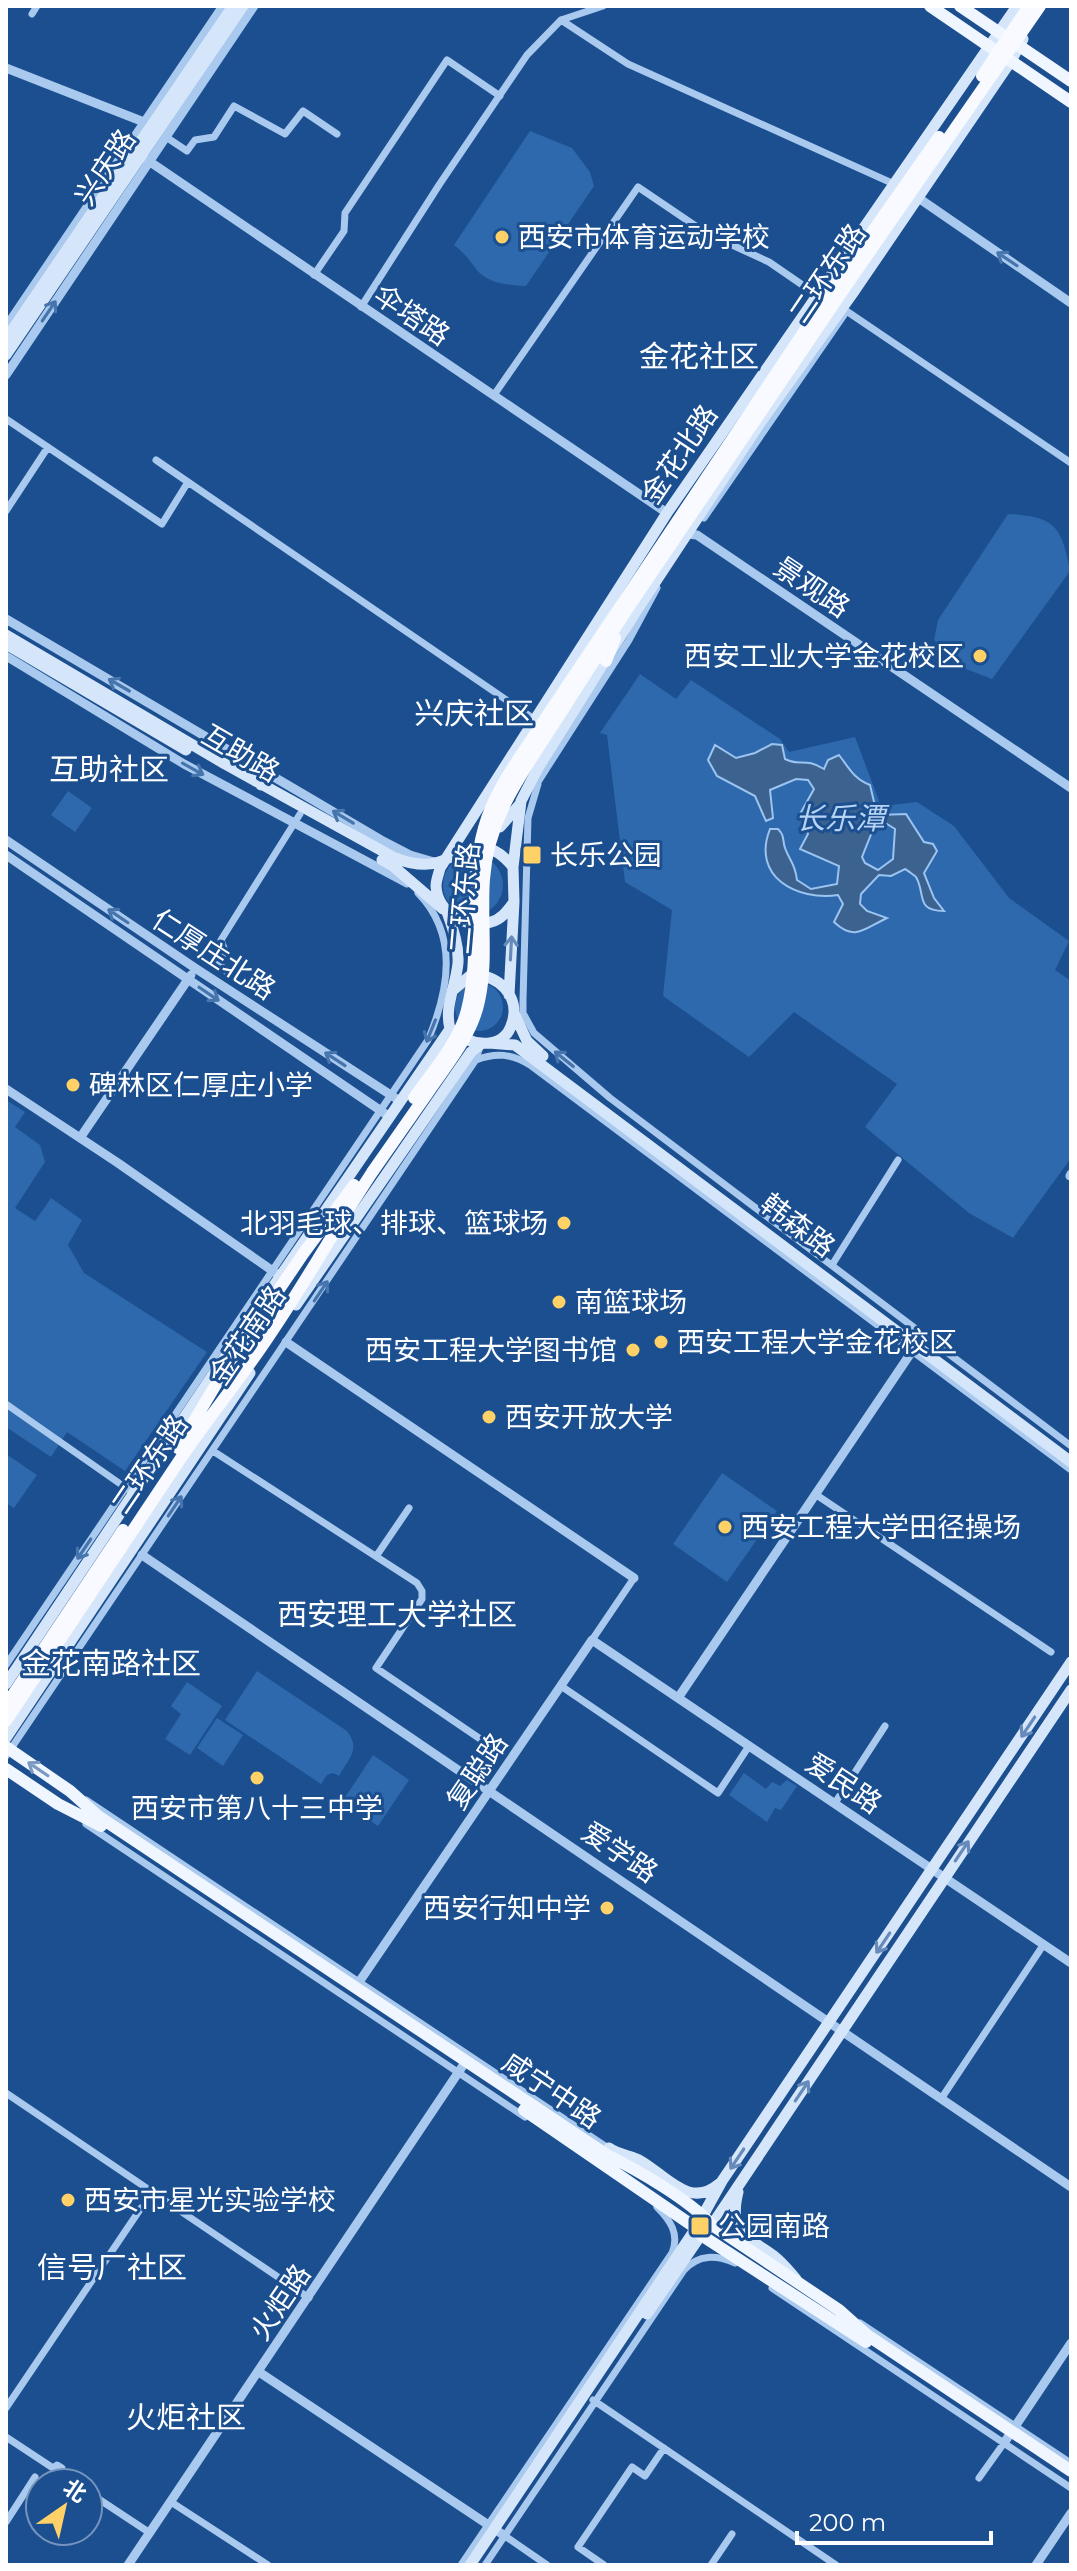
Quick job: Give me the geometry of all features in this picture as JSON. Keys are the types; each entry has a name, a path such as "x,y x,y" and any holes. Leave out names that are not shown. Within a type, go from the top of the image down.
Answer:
{"highway":[{"name":"二环东路","path":"623,609 1029,6"},
{"name":"二环东路","path":"6,1721 195,1422 236,1385 378,1176 459,1049 479,1001 484,955 487,853 504,801 543,722 819,327 845,279 1040,6"},
{"path":"817,295 845,279"},
{"path":"819,327 842,308"},
{"path":"579,652 623,609"},
{"path":"606,661 623,609"},
{"name":"二环东路","path":"210,1406 227,1366 324,1226 378,1176"},
{"path":"300,1248 324,1226"},
{"path":"298,1302 309,1276"},
{"path":"210,1406 218,1367"},
{"path":"210,1406 241,1386"},
{"name":"二环东路","path":"6,1705 142,1509"}],"main road":[{"name":"兴庆路","path":"6,339 142,156 148,124 233,6"},
{"name":"兴庆路","path":"6,355 243,6"},
{"path":"930,6 1071,102"},
{"path":"960,6 1071,81"},
{"name":"金花北路","path":"442,860 489,791 543,722 579,652 667,513 1017,6"},
{"name":"金花北路","path":"513,867 521,801 538,768 812,348 1046,6"},
{"name":"互助路","path":"6,635 261,785 395,858 408,863 442,860"},
{"name":"互助路","path":"6,644 297,819 393,866 447,912"},
{"path":"261,785 268,772"},
{"path":"489,791 483,816 486,823 493,827 504,824 521,801"},
{"path":"452,991 466,977 480,974 500,982 507,989 509,995 518,1013 508,1032 499,1039 485,1043 463,1039 450,1029 448,1018 452,991 457,972 457,947 436,884 442,860 464,849 478,847 492,849 504,856 513,867 509,995"},
{"path":"447,912 478,925 493,922 505,914 514,902"},
{"name":"韩森路","path":"518,1013 532,1049 916,1345 1071,1453"},
{"name":"金花南路","path":"6,1684 130,1490 218,1367 276,1273 300,1248 385,1114 450,1029"},
{"name":"金花南路","path":"7,1748 378,1176 471,1052 485,1043"},
{"name":"韩森路","path":"485,1043 515,1045 1071,1462"},
{"path":"477,2565 699,2232 702,2214 722,2181 1071,1662"},
{"path":"699,2232 712,2225 1071,1690"},
{"name":"咸宁中路","path":"7,1748 70,1791 98,1816 358,1984 462,2067 628,2165 702,2214 712,2225 839,2310 867,2335 1010,2434 1071,2481"},
{"name":"咸宁中路","path":"6,1769 58,1804 95,1822 462,2067 732,2258 1071,2471"},
{"path":"609,2148 638,2159 688,2193 706,2192 722,2181"},
{"path":"743,2179 735,2209 738,2228 745,2237 782,2262 802,2285"},
{"path":"470,2565 497,2531"}],"street":[{"path":"32,14 37,6"},
{"path":"6,327 148,124 223,6"},
{"path":"6,375 142,156 166,137 254,6"},
{"path":"361,307 527,55 561,20 603,6"},
{"path":"561,20 628,64 894,184"},
{"path":"314,275 344,231 345,213 447,60 500,96"},
{"path":"6,68 148,124"},
{"path":"166,137 187,151 195,140 214,137 234,106 285,134 303,111 337,134"},
{"name":"伞塔路","path":"142,156 667,513"},
{"path":"494,395 638,187 706,233 769,262 817,295"},
{"path":"917,197 1071,303"},
{"path":"842,308 1071,463"},
{"path":"6,419 162,524 188,482"},
{"path":"6,511 48,447"},
{"path":"156,460 543,722"},
{"path":"521,801 538,784 629,640 689,534"},
{"name":"景观路","path":"689,534 697,535 1071,788"},
{"path":"6,619 396,848 410,855 442,860"},
{"path":"6,656 184,764 297,819 421,889"},
{"path":"538,784 528,818 518,1013 543,1042 610,1098 1071,1446"},
{"path":"230,975 218,963 225,951 221,940 297,819"},
{"name":"仁厚庄北路","path":"6,840 195,968 396,1098"},
{"name":"仁厚庄北路","path":"6,855 385,1114"},
{"path":"396,1098 428,1040 439,1008 447,963 442,930 424,900 408,883"},
{"path":"80,1138 195,968"},
{"path":"7,1748 286,1342 378,1176 476,1060 485,1043 530,1065 916,1345 1071,1470"},
{"path":"476,1060 486,1056 509,1055"},
{"path":"6,1089 276,1273"},
{"path":"6,1665 130,1490 385,1114"},
{"path":"832,1265 898,1160"},
{"path":"286,1342 634,1578"},
{"path":"678,1698 916,1345"},
{"path":"6,1404 130,1490"},
{"path":"213,1451 417,1583 422,1599 376,1668 495,1749"},
{"path":"815,1494 1051,1652"},
{"path":"377,1555 409,1508"},
{"name":"爱学路","path":"142,1555 1071,2187"},
{"name":"复聪路","path":"358,1984 634,1578"},
{"name":"爱民路","path":"592,1640 1071,1963"},
{"path":"561,1686 718,1793 749,1746"},
{"path":"835,1803 885,1726"},
{"path":"941,2099 1044,1944"},
{"path":"358,1984 609,2148 628,2165"},
{"name":"火炬路","path":"128,2565 462,2067"},
{"path":"6,2093 309,2298"},
{"path":"587,2396 674,2248 675,2236 671,2224 643,2193"},
{"path":"6,2408 141,2208"},
{"path":"587,2396 689,2265 707,2257 732,2258"},
{"path":"979,2478 1071,2343"},
{"path":"259,2372 547,2565"},
{"path":"587,2396 836,2565"},
{"path":"1010,2434 1071,2464"},
{"path":"1010,2434 1071,2488"},
{"path":"6,2437 51,2467"},
{"path":"604,2565 578,2547 632,2467 645,2476 664,2448"},
{"path":"6,2522 24,2494"},
{"path":"171,2502 268,2565"},
{"path":"104,2503 150,2533"},
{"path":"1036,2565 1071,2513"},
{"path":"461,2565 497,2531"},
{"path":"485,2565 497,2531"},
{"path":"711,2565 732,2534"}],"shaded area":[{"path":"530,131 572,148 590,172 594,186 526,286 492,281 481,274 454,245"},
{"path":"1008,514 1036,518 1054,527 1064,544 1070,571 992,679 958,666 934,640 938,620"},
{"name":"长乐公园","path":"640,674 676,699 691,680 780,739 789,752 855,737 881,806 917,802 954,826 1009,898 1069,941 1055,970 1071,981 1071,1158 1013,1238 969,1213 865,1127 897,1084 794,1012 749,1057 663,996 672,910 625,882 607,735 600,733"},
{"path":"68,791 92,808 75,832 51,815"},
{"path":"473,855 484,857 494,864 501,874 501,896 494,906 484,913 473,915 462,913 452,906 445,896 443,885 445,874 452,864 462,857"},
{"path":"479,983 496,990 503,1007 496,1024 479,1031 462,1024 455,1007 462,990"},
{"path":"6,1100 25,1112 15,1127 40,1145 45,1162 15,1208 35,1221 51,1198 82,1220 68,1245 84,1273 207,1352 125,1471 67,1432 51,1457 6,1427"},
{"path":"6,1454 37,1475 14,1508 6,1503"},
{"name":"西安工程大学田径操场","path":"722,1473 777,1511 727,1582 673,1544"},
{"path":"257,1671 347,1731 353,1749 339,1776 333,1773 327,1775 321,1784 225,1720"},
{"path":"187,1682 222,1706 190,1755 165,1739 181,1714 171,1706"},
{"path":"217,1718 243,1735 223,1766 197,1748"},
{"path":"373,1755 409,1780 378,1826 342,1802"},
{"path":"744,1773 766,1789 772,1782 780,1786 787,1780 797,1786 781,1810 775,1808 767,1822 729,1795"}],"water":[{"name":"长乐潭","path":"772,744 782,745 785,759 824,769 828,760 839,755 856,776 870,785 879,815 906,814 924,842 933,844 937,851 924,873 934,898 944,911 925,905 916,877 905,869 891,876 879,875 861,894 860,904 867,911 887,918 860,931 848,931 834,922 843,904 838,895 807,894 782,882 772,873 767,860 770,829 780,831 797,880 811,889 837,884 839,866 800,849 808,834 800,814 814,789 808,780 796,779 770,790 773,818 766,821 755,796 717,776 708,760 715,745 736,758","holes":["887,824 895,829 893,859 878,870 865,863 862,857 874,827"]}],"place":[{"name":"西安市体育运动学校","path":"502,237"},
{"name":"西安工业大学金花校区","path":"980,656"},
{"name":"长乐公园","path":"532,855"},
{"name":"碑林区仁厚庄小学","path":"73,1085"},
{"name":"北羽毛球、排球、篮球场","path":"564,1223"},
{"name":"南篮球场","path":"559,1302"},
{"name":"西安工程大学金花校区","path":"661,1342"},
{"name":"西安工程大学图书馆","path":"633,1350"},
{"name":"西安开放大学","path":"489,1417"},
{"name":"西安工程大学田径操场","path":"725,1527"},
{"name":"西安市第八十三中学","path":"257,1778"},
{"name":"西安行知中学","path":"607,1908"},
{"name":"西安市星光实验学校","path":"68,2200"},
{"name":"公园南路","path":"700,2226"}],"district":[{"name":"金花社区","path":"699,356"},
{"name":"兴庆社区","path":"474,713"},
{"name":"互助社区","path":"109,769"},
{"name":"西安理工大学社区","path":"397,1614"},
{"name":"金花南路社区","path":"111,1663"},
{"name":"信号厂社区","path":"112,2267"},
{"name":"火炬社区","path":"186,2417"}]}
